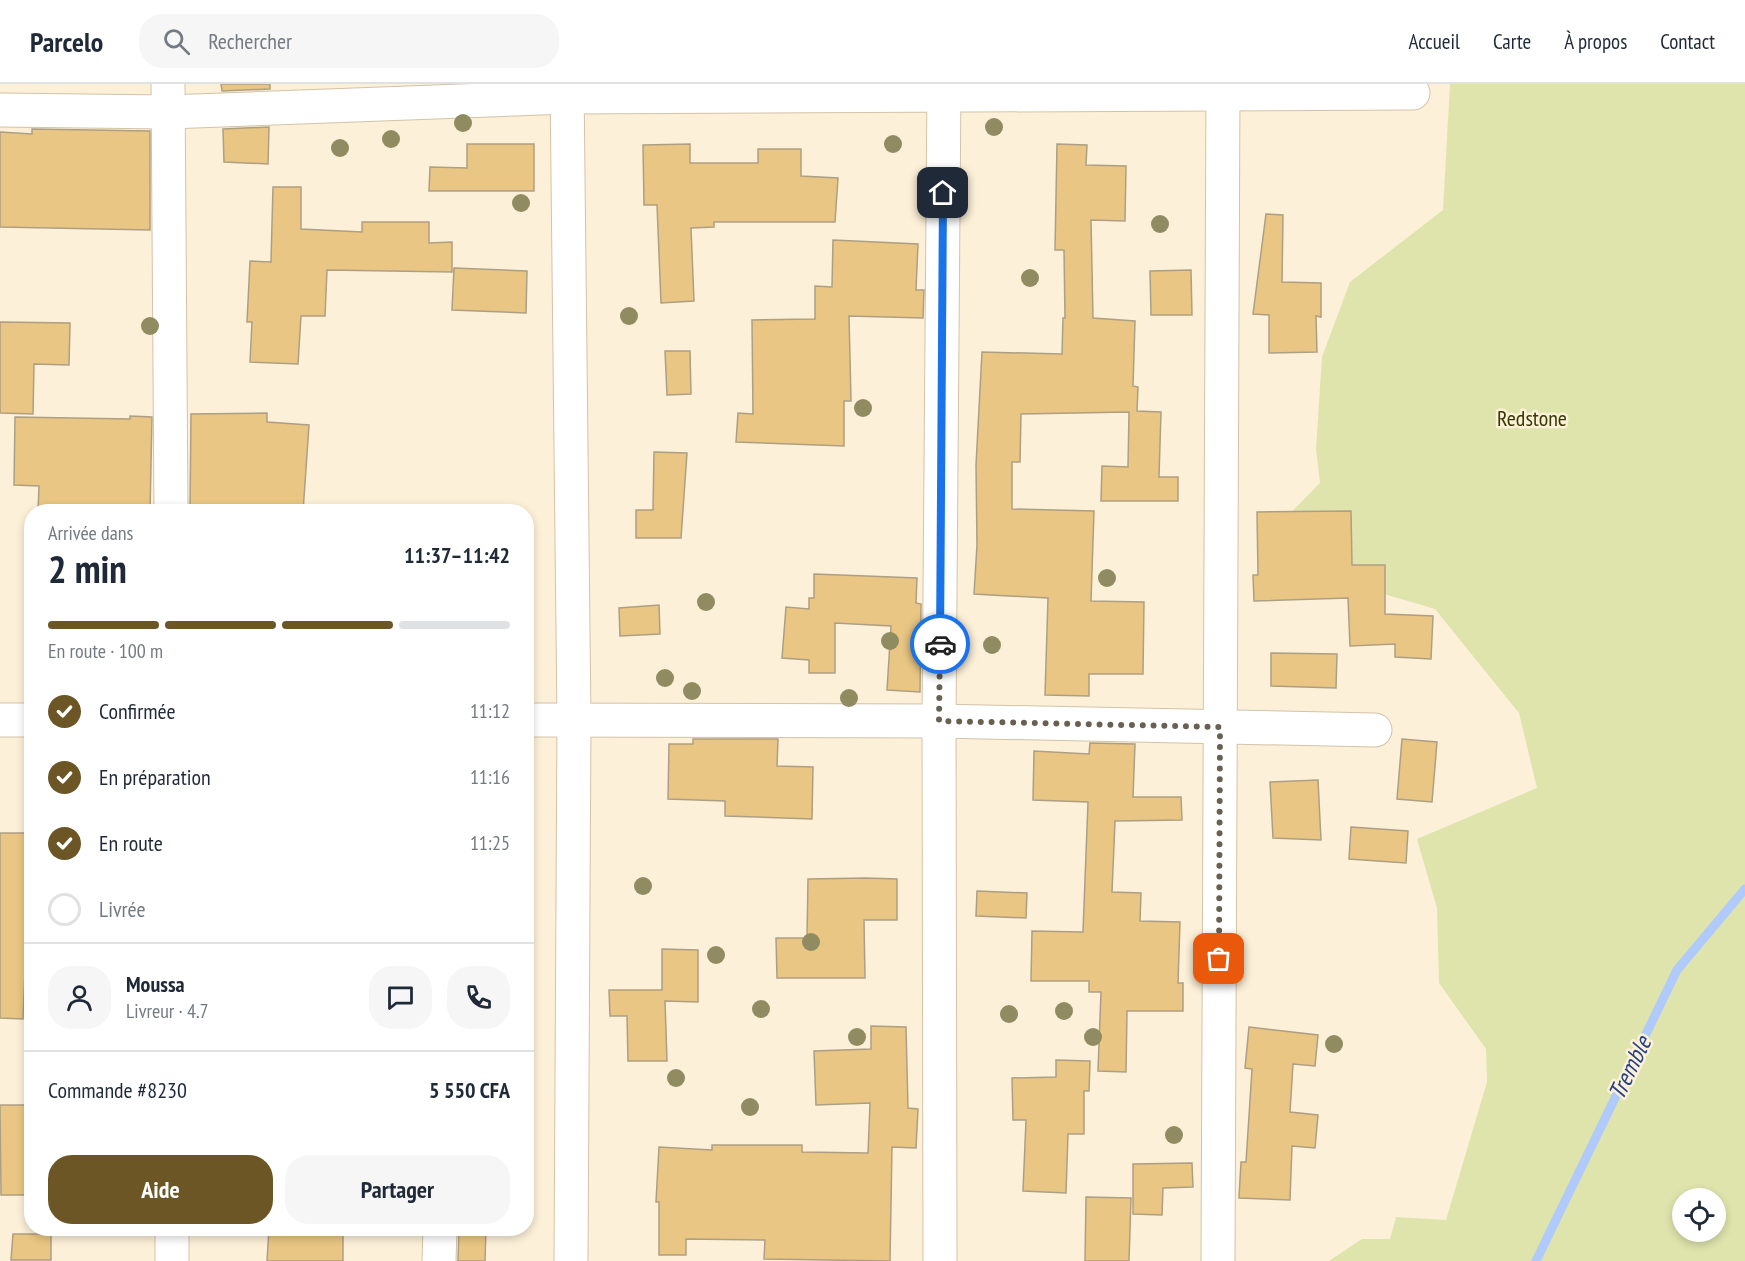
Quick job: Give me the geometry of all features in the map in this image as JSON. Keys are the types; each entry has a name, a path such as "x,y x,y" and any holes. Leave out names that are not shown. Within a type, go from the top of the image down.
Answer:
{"street":[{"path":"1218,1261 1222,89"},
{"path":"0,110 168,98 567,91 1222,89 1413,93"},
{"path":"567,91 574,721 571,1261"},
{"path":"940,1261 939,721 944,91"},
{"path":"168,98 171,504"},
{"path":"0,720 24,720"},
{"path":"534,720 939,721 1375,730"},
{"path":"172,1236 172,1261"},
{"path":"439,1261 440,1236"}],"green space":[{"name":"Redstone","path":"1450,84 1745,84 1745,1261 1329,1261 1362,1239 1390,1239 1396,1217 1446,1220 1487,1082 1486,1049 1439,983 1437,908 1417,839 1537,788 1519,713 1435,609 1295,568 1274,530 1320,483 1316,449 1322,357 1350,282 1443,210"}],"building":[{"path":"221,84 270,84 270,89 222,91"},
{"path":"269,127 268,164 224,162 223,129"},
{"path":"32,129 150,131 150,230 0,227 0,132 32,134"},
{"path":"467,144 534,144 534,191 429,191 430,167 467,168"},
{"path":"690,144 690,163 758,163 758,149 801,149 801,176 838,178 835,222 714,222 714,227 691,228 694,301 661,303 657,205 644,205 643,145"},
{"path":"1057,144 1087,145 1086,165 1126,166 1125,221 1091,220 1093,318 1135,321 1133,386 1138,387 1137,411 1161,412 1159,477 1178,477 1178,501 1101,501 1102,466 1128,467 1129,412 1021,414 1020,462 1012,462 1012,509 1094,511 1091,601 1144,602 1143,674 1089,674 1089,696 1045,695 1048,598 974,594 977,545 976,465 982,352 1062,354 1063,318 1065,318 1064,250 1055,250"},
{"path":"273,187 301,187 301,229 362,232 362,222 429,222 429,243 452,242 452,272 327,270 325,316 301,316 298,364 250,362 252,322 247,322 250,261 271,262"},
{"path":"1266,214 1283,215 1282,282 1321,283 1321,317 1316,316 1317,352 1269,353 1269,315 1253,314"},
{"path":"833,240 918,244 916,290 924,290 923,318 849,316 851,401 844,401 844,446 736,442 738,413 753,414 752,320 815,319 815,286 832,287"},
{"path":"454,268 527,271 526,313 452,310"},
{"path":"1191,270 1192,315 1151,315 1150,271"},
{"path":"0,322 70,323 69,365 34,364 33,414 0,413"},
{"path":"665,351 690,351 691,394 667,395"},
{"path":"267,413 267,422 309,425 304,504 190,504 191,414"},
{"path":"130,416 152,417 150,504 38,504 39,486 14,485 15,417 130,419"},
{"path":"654,452 687,453 681,538 636,538 636,510 653,510"},
{"path":"1351,511 1352,565 1385,565 1385,614 1433,616 1431,659 1395,657 1395,644 1350,646 1348,598 1254,601 1253,575 1258,575 1257,512"},
{"path":"814,574 917,578 916,603 921,604 920,692 887,690 891,626 835,623 835,673 809,673 809,660 782,658 786,607 809,609 809,598 814,598"},
{"path":"659,605 660,634 620,636 619,608"},
{"path":"1271,653 1337,654 1336,688 1271,686"},
{"path":"693,739 778,739 777,766 813,767 812,819 725,816 725,801 668,799 669,744 693,744"},
{"path":"1402,739 1437,742 1432,802 1397,799"},
{"path":"1090,743 1135,744 1133,797 1181,797 1182,820 1115,821 1112,892 1141,893 1140,921 1180,922 1178,983 1183,983 1183,1011 1127,1011 1126,1072 1098,1071 1101,992 1089,992 1089,981 1031,981 1032,931 1083,932 1088,802 1033,800 1034,751 1089,754"},
{"path":"1318,780 1321,840 1273,838 1270,782"},
{"path":"1351,827 1408,831 1406,863 1349,859"},
{"path":"0,833 24,833 23,1019 0,1018"},
{"path":"808,879 897,879 897,920 864,920 865,978 777,978 776,938 807,938"},
{"path":"977,891 1027,893 1026,918 976,916"},
{"path":"662,949 698,950 698,1002 665,1001 667,1061 628,1061 627,1016 610,1016 609,990 662,990"},
{"path":"871,1026 906,1027 908,1108 918,1109 916,1148 892,1147 890,1261 764,1259 765,1240 686,1239 686,1255 659,1255 659,1202 656,1202 659,1147 712,1150 712,1145 802,1145 802,1152 868,1153 870,1103 816,1105 814,1051 871,1049"},
{"path":"1249,1027 1318,1035 1315,1066 1293,1064 1290,1112 1318,1115 1315,1148 1292,1146 1290,1200 1239,1198 1241,1162 1246,1162 1252,1069 1245,1068"},
{"path":"1056,1060 1090,1061 1089,1091 1084,1091 1084,1134 1068,1134 1066,1193 1023,1191 1026,1120 1013,1120 1012,1078 1056,1077"},
{"path":"0,1105 24,1105 24,1195 1,1195"},
{"path":"1192,1163 1193,1187 1163,1188 1162,1215 1133,1214 1133,1164"},
{"path":"1086,1197 1131,1198 1129,1261 1085,1261"},
{"path":"13,1234 51,1236 51,1260 11,1260"},
{"path":"269,1236 343,1236 343,1261 267,1261"},
{"path":"459,1236 486,1236 485,1261 458,1261"}],"waterway":[{"name":"Tremble","path":"1536,1261 1677,970 1745,889"}],"way so far":[{"path":"940,644 939,721 1220,727 1219,959"}],"route":[{"path":"940,644 943,193"}]}
